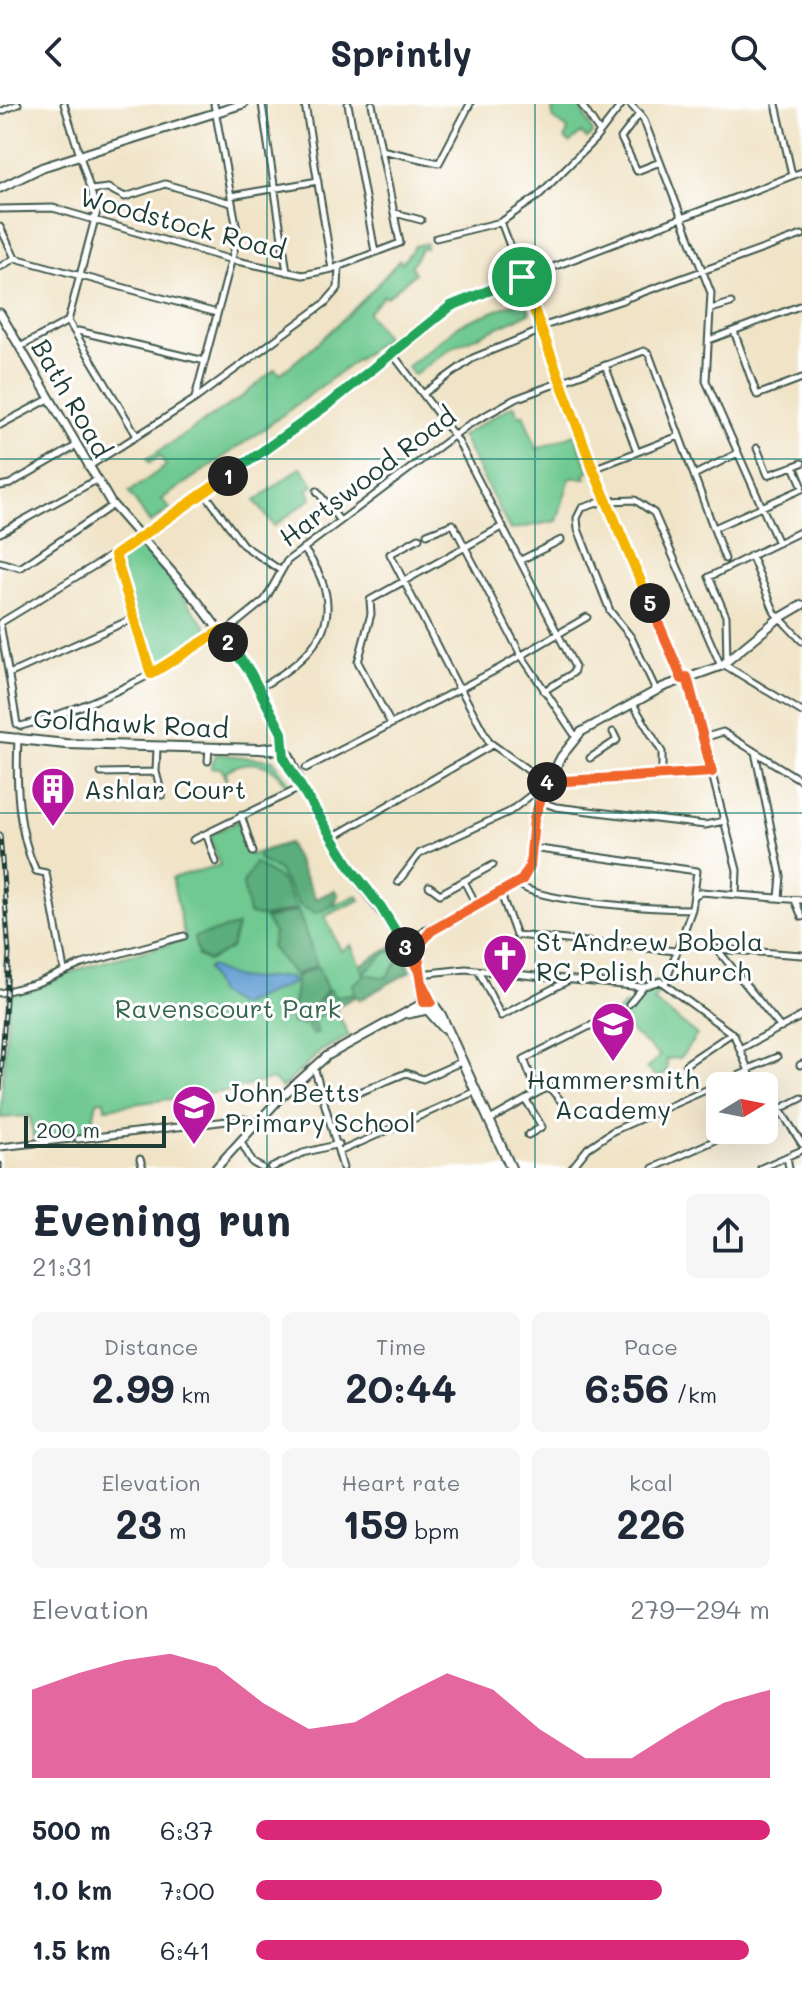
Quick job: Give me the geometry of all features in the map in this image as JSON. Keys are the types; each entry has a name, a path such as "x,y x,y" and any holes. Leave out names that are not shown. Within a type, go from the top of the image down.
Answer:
{"main road":[{"path":"0,188 43,167 214,108 243,104"},
{"name":"Bath Road","path":"0,313 112,504 222,633 259,688 284,737 283,751"},
{"path":"412,948 422,932 431,931 518,884 529,868 540,798 551,774 576,737 656,690 724,664 778,619 802,605"},
{"name":"Goldhawk Road","path":"0,737 50,743 283,751"},
{"path":"283,751 332,838 397,932 412,948 428,1005 461,1062 511,1168"},
{"path":"216,1168 314,1067 348,1043 428,1005"}],"street":[{"path":"0,112 18,104"},
{"path":"19,347 68,321 97,220 91,190 64,104"},
{"path":"262,104 287,272"},
{"path":"305,104 332,269"},
{"path":"348,104 375,252"},
{"path":"372,104 395,213 421,220"},
{"path":"381,150 439,163 470,104"},
{"path":"581,104 599,131"},
{"path":"436,238 501,222 537,197 622,104"},
{"path":"630,104 640,113 711,293 706,381 778,543"},
{"path":"776,104 792,175"},
{"path":"195,399 238,235 214,108"},
{"path":"640,113 621,138 637,171 660,162"},
{"path":"134,618 9,674 0,623 140,538 322,409 451,306 802,172"},
{"path":"91,190 108,188 125,197 165,184 231,200 318,181"},
{"name":"Woodstock Road","path":"0,209 53,208 232,260 303,275 332,269 399,245 395,213"},
{"path":"501,222 593,469 684,678 737,870 736,895"},
{"path":"0,227 15,258"},
{"path":"423,394 473,358 541,328 802,235"},
{"path":"0,267 15,258 217,313"},
{"path":"88,467 195,399 325,303 338,288 339,266"},
{"path":"711,309 731,303"},
{"path":"709,340 802,305"},
{"path":"68,321 77,331 137,436"},
{"path":"77,331 205,361"},
{"path":"734,331 757,395 802,378"},
{"name":"Hartswood Road","path":"9,674 18,725 51,718 151,674 222,633 265,600 280,570 303,548 454,435 496,408 605,365 646,351 679,436"},
{"path":"392,353 454,435 558,632 575,671 544,691"},
{"path":"605,365 637,452"},
{"path":"0,425 49,399"},
{"path":"593,469 679,436 725,559"},
{"path":"0,486 10,484 76,446"},
{"path":"757,448 768,475 802,463"},
{"path":"694,475 738,453"},
{"path":"714,528 802,487 794,466"},
{"path":"0,533 96,480"},
{"path":"317,491 340,521"},
{"path":"204,492 243,545 280,570"},
{"path":"656,690 631,637 610,611 578,529 577,518 582,508 607,501 635,500 654,513 724,664 802,712"},
{"path":"0,562 20,568 112,504"},
{"path":"427,534 453,524 521,655 576,737"},
{"path":"391,724 358,659 371,614 370,600 503,526"},
{"path":"724,664 726,616 709,577 802,531"},
{"path":"419,538 390,554 492,745 546,783"},
{"path":"521,560 561,540"},
{"path":"259,688 303,660 327,617 329,601 325,582 303,548"},
{"path":"115,555 151,674"},
{"path":"751,555 778,619 802,641"},
{"path":"306,768 460,689 587,617"},
{"path":"633,703 662,752 662,775"},
{"path":"590,758 617,740 613,732"},
{"path":"703,738 723,732 802,781"},
{"path":"18,737 18,787 27,849 36,871 46,873 64,970"},
{"path":"332,838 492,745"},
{"path":"157,747 156,772 162,795"},
{"path":"208,761 209,748"},
{"path":"755,752 781,876 779,898"},
{"path":"101,773 156,772"},
{"path":"551,774 566,781 712,772"},
{"path":"193,840 207,836 216,826 300,783"},
{"path":"398,882 420,853 509,812 531,795 556,807 705,825 724,821"},
{"path":"241,815 253,852"},
{"path":"207,836 216,862"},
{"path":"501,894 516,935 676,951 681,948 695,896 698,874 694,870 532,848"},
{"path":"429,886 440,894 493,865"},
{"path":"464,881 477,907"},
{"path":"518,884 527,890 553,896 653,908 692,909"},
{"path":"695,896 701,892 799,900 802,917"},
{"path":"0,993 37,983 64,970 184,936"},
{"path":"781,1028 717,949 802,955"},
{"path":"665,984 676,951"},
{"path":"479,971 501,1016 569,980"},
{"path":"419,973 479,971 642,987"},
{"path":"629,1004 642,987 654,980 665,984 732,1033 748,1070"},
{"path":"740,1049 802,1016"},
{"path":"537,1093 524,1059 592,1025"},
{"path":"686,1064 732,1033"},
{"path":"572,1168 588,1148 613,1131 777,1057"},
{"path":"355,1094 406,1073 423,1079 461,1062"},
{"path":"314,1067 339,1144 343,1168"},
{"path":"487,1122 549,1087 561,1101"},
{"path":"341,1151 474,1092"},
{"path":"802,1098 779,1108 802,1144"},
{"path":"526,1100 542,1127 528,1135"},
{"path":"0,1147 244,1119 258,1123"},
{"path":"241,1142 253,1163 262,1168"},
{"path":"271,1168 303,1153 339,1144"},
{"path":"653,1168 706,1144"},
{"path":"761,1168 802,1150"},
{"path":"787,1157 789,1168"},
{"path":"675,1158 679,1168"},
{"path":"140,1159 143,1168"}],"green space":[{"path":"558,104 579,104 593,133 587,139 581,133 570,143 565,139 568,129 554,120 552,111"},
{"path":"427,243 426,249 422,248 411,266 415,273 387,297 384,295 368,313 386,338 257,434 162,499 170,509 150,523 129,492 166,466 160,456 150,463 147,459 243,396 275,369 280,374 342,321 399,260 402,263 415,246"},
{"path":"525,299 530,313 453,347 414,375 407,367 461,324"},
{"path":"514,405 519,416 523,414 537,449 575,434 589,471 584,473 586,478 570,478 557,521 510,530 461,436"},
{"path":"301,467 314,485 307,490 312,498 274,526 255,501"},
{"path":"141,544 212,634 152,671 118,560"},
{"path":"216,754 273,760 293,788 277,795 276,791 286,786 281,778 268,767 251,763 226,771 226,781 221,768 211,768"},
{"name":"Ravenscourt Park","path":"239,821 250,855 288,843 316,899 335,890 338,895 334,906 357,895 360,900 325,916 341,951 351,945 360,965 398,943 411,971 359,1000 356,996 335,1007 349,1036 321,1051 282,1088 273,1079 227,1091 105,1108 104,1100 97,1101 92,1124 85,1125 86,1132 33,1138 30,1116 0,1118 9,995 33,990 85,967 185,940 172,878 220,865 209,835"},
{"path":"288,843 316,899 335,890 338,895 330,907 316,913 300,906 278,870 258,859 259,852"},
{"path":"255,863 281,880 297,909 264,917 249,914 243,884"},
{"path":"298,911 317,965 294,975 271,947 274,933 265,919"},
{"path":"237,926 231,948 208,961 198,956 194,937"},
{"path":"398,943 411,971 359,1000 356,996 312,1019 318,1033 313,1035 308,1027 308,1014 330,989 335,997 354,993 353,984 366,974 386,978 399,959 394,951 387,952 363,973 360,965"},
{"path":"318,967 327,989 315,1005 307,1009 304,1025 292,1023 295,977"},
{"path":"659,986 663,988 654,1001 697,1035 680,1058 667,1059 667,1071 659,1078 646,1069 660,1056 613,1017 625,1004 632,1010 646,991"}],"water":[{"path":"210,966 241,978 290,977 293,983 239,1006 218,993 207,969"}],"railway":[{"path":"0,834 9,953 0,1089"}],"place":[{"name":"Ashlar Court","path":"53,828"},
{"name":"St Andrew Bobola RC Polish Church","path":"505,995"},
{"name":"Hammersmith Academy","path":"613,1063"},
{"name":"John Betts Primary School","path":"194,1146"}],"route":[{"path":"522,277 593,469 682,679 687,677 712,772 694,776 566,781 551,774 534,818 530,866 522,880 423,937 416,952 424,991 431,1002 424,1002 419,971 407,948 352,870 284,758 284,737 244,663 220,631 170,665 151,674 115,555 330,403 451,306 522,277"}]}
